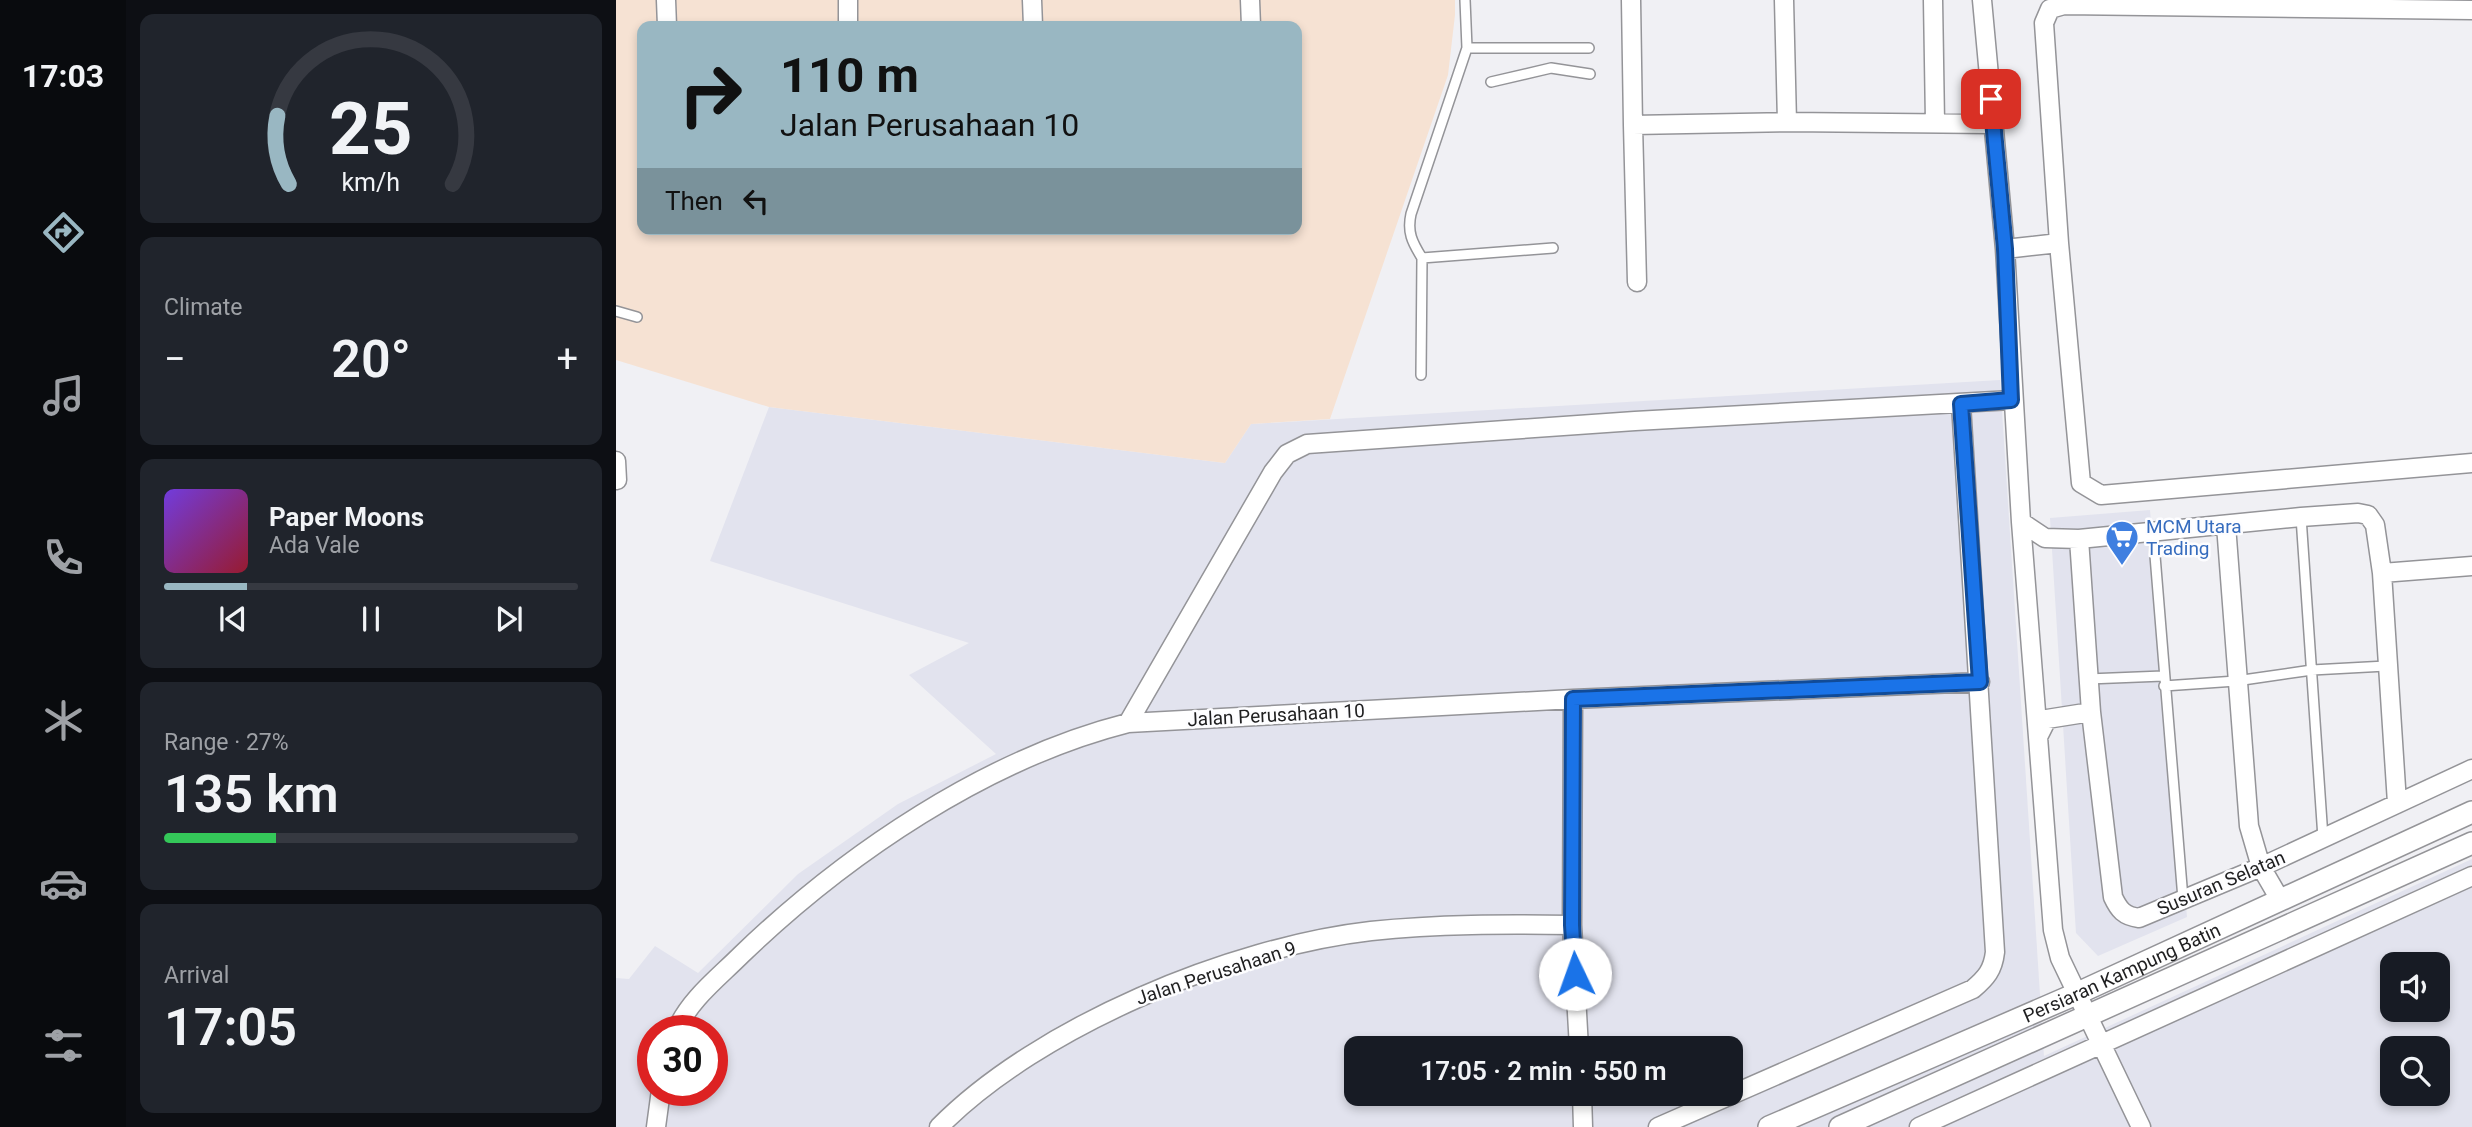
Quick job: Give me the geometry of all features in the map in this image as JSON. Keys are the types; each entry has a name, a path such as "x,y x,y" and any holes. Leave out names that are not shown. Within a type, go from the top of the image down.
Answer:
{"street":[{"path":"667,0 667,21"},
{"path":"848,0 848,21"},
{"path":"1032,0 1033,21"},
{"path":"1250,0 1251,21"},
{"path":"1631,0 1637,282"},
{"path":"1784,0 1787,122"},
{"path":"1933,0 1935,122"},
{"path":"1982,0 2005,249 2011,400 2053,930 2060,958 2076,994 2141,1127"},
{"path":"2472,10 2064,5 2050,9 2044,23 2059,243 2081,483 2101,495 2472,463"},
{"path":"1633,125 1787,122 1993,124"},
{"path":"2005,249 2059,243"},
{"path":"1128,723 1273,472 1287,454 1307,444 1635,421 2011,400"},
{"path":"1658,1127 1973,989 1988,976 1996,952 1961,404"},
{"path":"616,461 617,480"},
{"path":"2021,522 2045,538 2079,539 2301,517 2358,513 2368,515 2375,525 2382,573 2397,803"},
{"path":"2226,525 2249,826 2261,867 2279,898"},
{"name":"Susuran Selatan","path":"2079,539 2091,712 2113,897 2119,910 2128,916 2139,918 2261,867 2472,769"},
{"path":"2382,573 2472,566"},
{"name":"Jalan Perusahaan 10","path":"686,1015 695,1000 777,920 846,864 1009,764 1079,735 1128,723 1573,699 1980,682"},
{"path":"1573,699 1572,925 1578,1036"},
{"path":"2038,737 2047,719 2091,712"},
{"name":"Persiaran Kampung Batin","path":"1769,1127 2076,994 2279,898 2472,812"},
{"name":"Persiaran Kampung Batin","path":"1840,1127 2088,1017 2293,921 2472,843"},
{"path":"1919,1127 2472,876"},
{"name":"Jalan Perusahaan 9","path":"939,1127 1037,1050 1114,1007 1283,948 1370,931 1486,924 1572,925"},
{"path":"656,1127 659,1106"},
{"path":"1582,1106 1583,1127"}],"lane":[{"path":"1420,374 1422,258 1410,239 1408,228 1467,48 1465,0"},
{"path":"1467,48 1589,48"},
{"path":"1551,68 1555,49"},
{"path":"1491,82 1551,68 1590,74"},
{"path":"1422,258 1553,248"},
{"path":"616,311 637,317"},
{"path":"2301,517 2323,838"},
{"path":"2153,531 2163,681 2183,899"},
{"path":"2088,679 2236,681 2312,670 2386,666"}],"shaded area":[{"path":"616,0 1455,0 1448,75 1330,419 1251,424 1225,463 769,407 616,360"},
{"path":"2000,380 2044,1056 2472,859 2472,1127 616,1127 616,978 629,979 655,946 698,973 798,874 898,804 996,754 909,675 969,643 710,561 769,407 1225,463 1251,424"},
{"path":"2150,510 2187,917 2098,956 2076,933 2050,518"}],"place":[{"name":"MCM Utara Trading","path":"2122,567"}],"route":[{"path":"1575,974 1572,925 1573,699 1980,682 1961,404 2011,400 2005,249 1991,99"}]}
